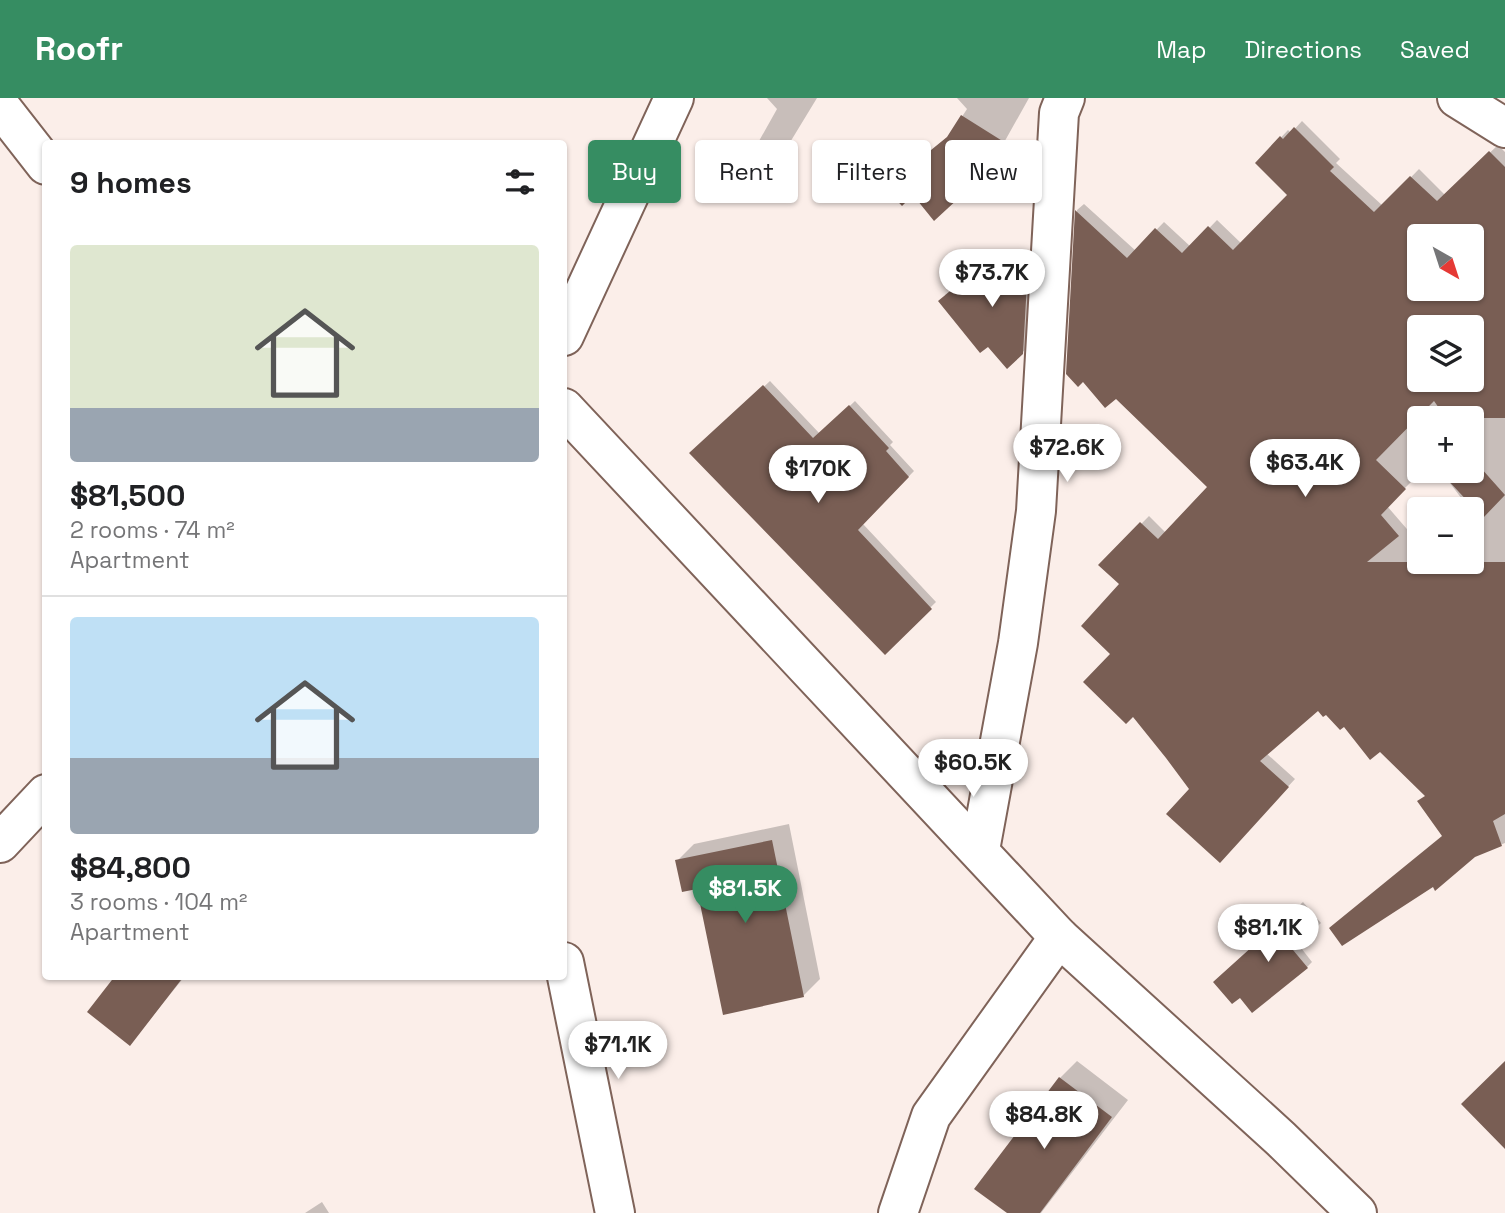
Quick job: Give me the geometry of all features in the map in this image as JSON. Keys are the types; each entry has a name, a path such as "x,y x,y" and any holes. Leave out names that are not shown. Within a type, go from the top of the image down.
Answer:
{"street":[{"path":"567,330 674,98"},
{"path":"980,850 1018,643 1036,511 1059,113 1065,98"},
{"path":"1457,98 1505,128"},
{"path":"0,106 42,160"},
{"path":"567,411 1059,937 1271,1130 1357,1213"},
{"path":"0,843 42,798"},
{"path":"898,1213 931,1116 1059,937"},
{"path":"567,976 615,1213"}],"building":[{"path":"961,115 1001,140 945,140 945,203 954,203 934,221 919,203 931,203 931,150 947,137"},
{"path":"1294,127 1334,167 1330,171 1374,212 1410,176 1437,201 1489,151 1505,167 1505,418 1484,418 1484,406 1438,406 1434,401 1429,406 1407,406 1407,428 1376,460 1406,489 1381,515 1399,536 1367,562 1407,562 1407,574 1484,574 1484,562 1505,562 1505,814 1493,821 1502,846 1475,857 1435,891 1433,887 1342,946 1329,928 1442,836 1417,801 1425,796 1380,752 1370,760 1344,727 1340,730 1326,715 1323,717 1318,711 1260,761 1289,787 1220,863 1166,814 1189,789 1166,758 1133,717 1126,724 1083,682 1110,654 1081,626 1119,584 1098,565 1140,522 1158,539 1207,487 1116,399 1105,408 1083,382 1078,387 1066,374 1075,210 1127,258 1155,228 1182,253 1208,226 1233,250 1287,195 1255,163 1280,136 1283,139"},
{"path":"994,255 1000,263 1028,264 1023,354 1007,369 988,347 980,353 938,301"},
{"path":"763,385 813,438 849,405 889,448 886,451 909,477 858,530 932,609 885,655 689,453"},
{"path":"1484,471 1505,495 1484,517 1484,497 1464,497 1451,483 1484,483"},
{"path":"772,840 804,997 723,1015 697,889 682,892 675,860"},
{"path":"1296,907 1317,929 1293,950 1308,968 1252,1013 1240,998 1232,1004 1213,982"},
{"path":"112,980 181,980 130,1046 87,1012"},
{"path":"1505,1061 1505,1149 1461,1104"},
{"path":"1059,1077 1112,1117 1040,1213 1007,1213 974,1189"}]}
